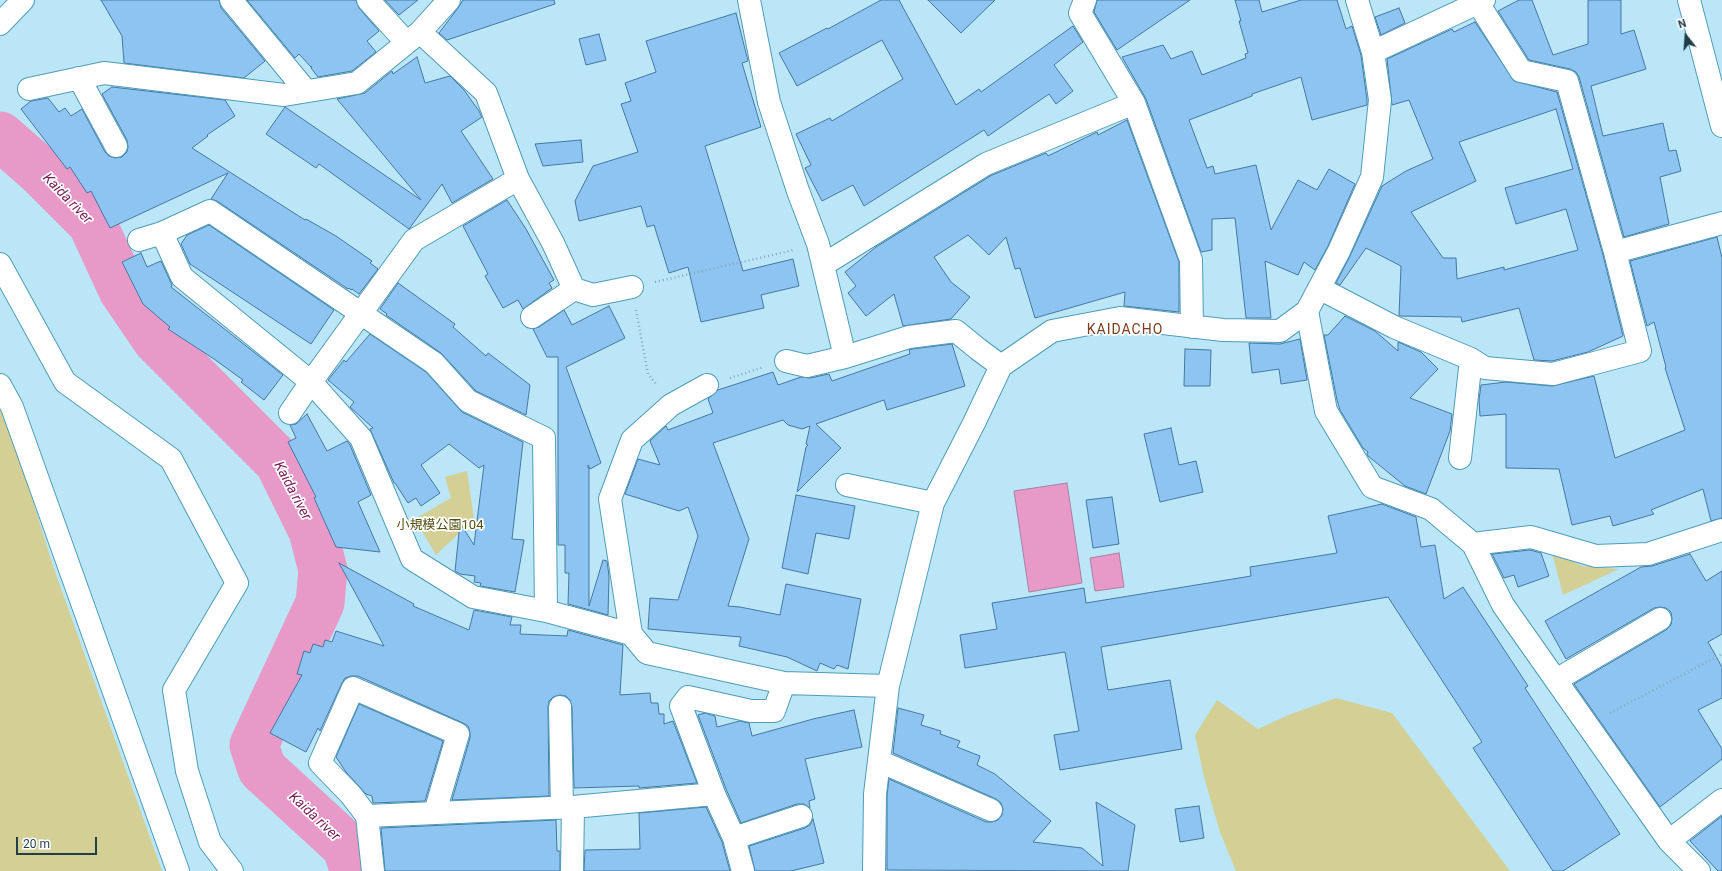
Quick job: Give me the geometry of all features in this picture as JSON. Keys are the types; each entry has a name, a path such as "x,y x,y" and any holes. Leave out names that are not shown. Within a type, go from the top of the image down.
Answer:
{"street":[{"path":"0,24 23,0"},
{"path":"231,0 306,91"},
{"path":"368,0 413,37 486,93 518,179 553,243 574,289 593,295 632,287"},
{"path":"29,89 104,73 284,95 357,83 413,37 449,0"},
{"path":"749,0 768,102 798,191 818,244 845,357"},
{"path":"1085,0 1080,13 1134,103 1191,260 1192,326"},
{"path":"874,871 875,794 888,686 933,503 1001,366 1052,330 1120,318 1223,330 1280,331 1307,311 1339,251 1372,177 1380,100 1374,52 1356,0"},
{"path":"1689,0 1722,126"},
{"path":"1319,288 1394,326 1471,359 1485,368 1553,374 1640,351 1615,252 1567,80 1521,71 1481,2 1374,52"},
{"path":"79,78 116,146"},
{"path":"823,266 986,164 1134,103"},
{"path":"290,413 414,240 518,179"},
{"path":"139,240 162,234 210,211 434,363 468,401 544,438 546,611"},
{"path":"1615,252 1722,223"},
{"path":"162,234 182,277 311,382 361,438 412,559 473,597 546,611 631,634"},
{"path":"0,264 65,382 171,459 237,583 174,690 187,772 210,842 232,871"},
{"path":"532,317 574,289"},
{"path":"1307,311 1326,411 1372,487 1430,509 1473,544 1504,606 1589,725 1669,842 1699,871"},
{"path":"786,360 806,366 845,357 909,337 956,331 1001,366"},
{"path":"1460,458 1471,359"},
{"path":"0,385 12,407 178,871"},
{"path":"707,385 672,405 632,440 610,499 631,634 647,653 784,683 888,686"},
{"path":"847,485 933,503"},
{"path":"1473,544 1531,536 1596,556 1648,554 1722,530"},
{"path":"1556,680 1660,619"},
{"path":"744,871 734,838 714,794 680,706 688,697 751,711 774,710 784,683"},
{"path":"373,871 367,816 351,795 320,763 352,688 458,734 435,812"},
{"path":"560,706 572,871"},
{"path":"879,761 991,810"},
{"path":"367,816 567,807 714,794"},
{"path":"1669,842 1722,800"},
{"path":"734,838 801,816"}],"path":[{"path":"672,405 648,374 632,287 818,244"},
{"path":"707,385 786,360"},
{"path":"1589,725 1722,654"}],"green space":[{"path":"0,404 5,412 54,569 162,871 0,871"},
{"name":"小規模公園104","path":"467,471 474,519 436,555 415,519 451,498 445,477"},
{"path":"1552,552 1582,566 1619,569 1563,595"},
{"path":"1336,698 1392,713 1510,871 1236,871 1220,832 1204,777 1195,735 1217,700 1258,729 1291,714"}],"shaded area":[{"path":"1067,483 1082,583 1029,592 1014,491"},
{"path":"1119,553 1124,587 1095,591 1090,558"}],"building":[{"path":"101,0 219,0 221,8 265,61 244,78 124,63 122,36"},
{"path":"247,0 356,0 359,8 379,31 367,41 376,52 352,71 318,77 311,68 312,66 311,67 299,54 295,58"},
{"path":"385,0 418,0 399,15"},
{"path":"463,0 554,0 555,4 447,40 439,33"},
{"path":"881,0 899,0 956,105 979,89 981,92 1073,26 1083,42 1054,65 1073,91 1056,104 1049,94 988,136 984,130 864,206 853,185 822,201 805,168 811,165 796,134 830,118 832,121 903,79 882,40 797,86 779,53 827,28 828,29"},
{"path":"928,0 995,0 961,33"},
{"path":"1097,0 1190,0 1117,50 1094,12"},
{"path":"1235,0 1259,0 1262,12 1301,0 1337,0 1346,29 1352,26 1361,55 1367,100 1367,105 1312,120 1301,77 1252,94 1252,96 1189,120 1207,168 1213,166 1215,174 1256,165 1271,230 1298,180 1317,190 1329,169 1355,184 1328,246 1315,270 1304,262 1298,275 1265,261 1271,318 1246,318 1235,218 1212,219 1212,250 1201,252 1146,99 1122,57 1163,45 1171,59 1192,51 1202,75 1246,58 1245,54 1248,53"},
{"path":"1519,0 1532,0 1553,55 1588,44 1588,0 1621,0 1621,34 1634,30 1646,69 1591,86 1603,136 1663,123 1669,151 1676,150 1681,171 1660,177 1669,224 1624,237 1579,77 1576,72 1570,69 1529,60 1498,11"},
{"path":"1399,8 1405,23 1381,35 1375,17"},
{"path":"736,13 748,61 742,63 761,127 705,146 743,271 793,259 799,286 761,295 764,308 701,322 688,267 669,273 654,225 647,227 641,206 579,221 575,201 593,166 638,152 621,104 631,101 625,83 656,72 646,41"},
{"path":"1475,22 1514,81 1557,92 1603,255 1623,336 1588,352 1552,361 1534,360 1519,308 1462,322 1461,317 1399,316 1401,266 1366,248 1340,285 1336,283 1382,186 1406,171 1433,159 1409,100 1392,105 1387,59 1452,29 1454,32","holes":["1556,109 1573,169 1505,188 1516,224 1566,209 1578,250 1504,270 1504,267 1457,279 1456,258 1443,258 1411,212 1476,181 1459,142"]},
{"path":"599,34 606,60 586,65 579,39"},
{"path":"417,57 425,83 450,76 464,90 479,111 482,117 461,131 493,179 452,203 442,184 409,229 319,164 316,168 266,134 285,107 421,200 337,99 365,93 392,71 393,74"},
{"path":"112,87 225,100 235,116 207,135 208,136 192,148 305,220 306,219 336,236 372,261 370,263 378,269 359,294 352,289 348,289 217,201 211,199 228,173 110,228 91,191 87,193 70,167 67,169 21,109 31,101 48,98 59,112 65,108 71,116 82,109 105,152 109,156 115,158 122,157 127,152 127,140 102,94"},
{"path":"1127,120 1179,262 1179,312 1124,306 1125,292 1035,318 1020,268 1015,269 1006,237 989,255 968,235 934,257 951,282 970,297 951,319 903,326 894,294 866,316 848,293 856,286 845,272 876,247 992,175 1046,153 1048,156 1097,132 1098,135"},
{"path":"581,140 583,162 543,166 535,144"},
{"path":"507,200 526,229 554,280 549,283 552,288 523,309 518,300 503,308 485,276 488,274 463,226"},
{"path":"209,225 334,310 311,344 190,264 181,244 187,235"},
{"path":"1717,237 1722,258 1722,518 1711,521 1703,489 1651,510 1654,514 1613,526 1610,516 1572,525 1559,469 1506,468 1506,414 1480,416 1479,400 1481,385 1506,382 1552,386 1594,376 1615,458 1685,430 1665,368 1666,367 1654,322 1647,326 1630,261"},
{"path":"141,253 147,267 161,261 172,285 171,287 283,375 264,400 241,382 243,380 168,329 170,327 143,304 122,262"},
{"path":"398,283 455,324 453,327 486,356 488,353 530,385 526,415 476,391 441,353 386,315 387,314 380,309"},
{"path":"609,306 625,338 566,367 601,463 590,469 588,465 589,606 603,560 607,561 609,576 608,615 568,604 569,573 565,573 565,545 558,545 558,357 547,357 533,329 539,327 564,310 572,325"},
{"path":"1345,316 1375,331 1398,351 1398,342 1421,352 1438,369 1410,398 1452,414 1450,431 1426,494 1405,486 1368,456 1368,452 1363,448 1340,410 1324,335 1328,335"},
{"path":"370,334 426,372 462,412 523,442 512,539 524,540 515,592 480,586 481,583 474,582 475,576 460,574 455,571 460,523 474,545 484,465 479,468 449,444 421,465 440,493 421,506 416,498 408,503 394,483 370,429 373,428 350,407 354,402 328,380 344,360 346,362"},
{"path":"1300,339 1307,380 1281,384 1279,369 1252,373 1249,343 1280,344"},
{"path":"952,344 965,386 887,410 884,400 816,424 841,448 797,492 806,447 808,445 806,444 810,426 802,429 788,425 783,420 713,443 749,539 728,606 780,615 786,584 861,599 848,669 837,665 834,669 820,663 817,671 787,657 739,646 741,637 648,629 650,598 678,600 698,536 688,507 679,511 625,494 638,459 660,465 650,441 666,426 668,430 713,413 708,399 718,390 773,372 778,385 801,377 810,378 829,374 832,381 910,354 909,350 912,349"},
{"path":"1185,349 1211,350 1210,386 1184,386"},
{"path":"307,414 327,451 347,441 350,445 371,495 358,502 380,552 336,547 314,498 316,497 288,442 296,438 290,425 296,424"},
{"path":"1171,428 1179,465 1196,461 1203,492 1160,502 1144,434"},
{"path":"796,495 855,506 849,539 816,533 808,574 782,568"},
{"path":"1112,497 1119,544 1093,548 1086,500"},
{"path":"1382,504 1416,517 1421,547 1435,545 1444,599 1463,587 1528,686 1525,688 1620,834 1563,871 1553,871 1473,748 1482,742 1388,597 1101,647 1108,690 1170,680 1182,749 1060,770 1054,735 1079,731 1065,652 965,668 960,635 997,629 992,603 1084,588 1086,603 1251,576 1250,567 1337,553 1328,516"},
{"path":"1530,550 1541,553 1549,576 1518,587 1514,575 1504,578 1492,554"},
{"path":"1690,554 1706,581 1722,571 1722,634 1708,642 1722,667 1722,698 1698,710 1722,749 1722,759 1660,807 1574,684 1666,630 1671,625 1671,612 1666,608 1654,608 1566,659 1545,621 1641,567 1652,566"},
{"path":"339,563 414,604 413,606 469,630 474,610 512,617 510,625 521,625 520,634 567,636 568,630 623,645 620,695 650,693 651,703 658,703 659,714 664,714 664,724 673,721 697,783 639,788 639,786 574,788 572,707 570,700 566,696 560,695 553,697 549,701 548,707 549,796 452,800 470,738 468,726 358,676 345,678 320,731 318,728 306,752 270,733 302,675 297,674 304,651 310,653 313,644 323,647 325,640 332,642 336,631 384,646"},
{"path":"359,704 443,741 425,801 373,803 372,796 366,794 346,772 336,757"},
{"path":"898,708 924,715 921,725 941,731 940,734 960,741 957,747 980,756 977,765 995,774 1051,821 1033,842 1082,848 1103,866 1096,802 1135,825 1128,871 887,870 887,795 889,779 986,822 998,820 1002,815 1003,809 1001,803 996,799 893,753"},
{"path":"854,710 862,747 805,759 815,799 809,801 810,808 804,804 797,804 741,823 726,789 698,715 705,713 715,716 717,727 740,721 749,723 752,736 813,719"},
{"path":"1199,806 1204,838 1180,842 1175,809"},
{"path":"706,807 722,842 730,871 584,871 585,850 640,849 639,813"},
{"path":"1722,816 1722,871 1718,871 1690,841"},
{"path":"813,819 824,863 791,871 755,871 749,846 805,828 810,825"},
{"path":"556,820 557,851 560,851 560,871 385,871 381,828"}],"waterway":[{"name":"Kaida river","path":"0,136 39,170 92,223 123,290 157,340 279,462 313,531 323,570 320,603 254,745 262,769 346,846 355,871"}],"district":[{"name":"KAIDACHO","path":"1125,330"}]}
